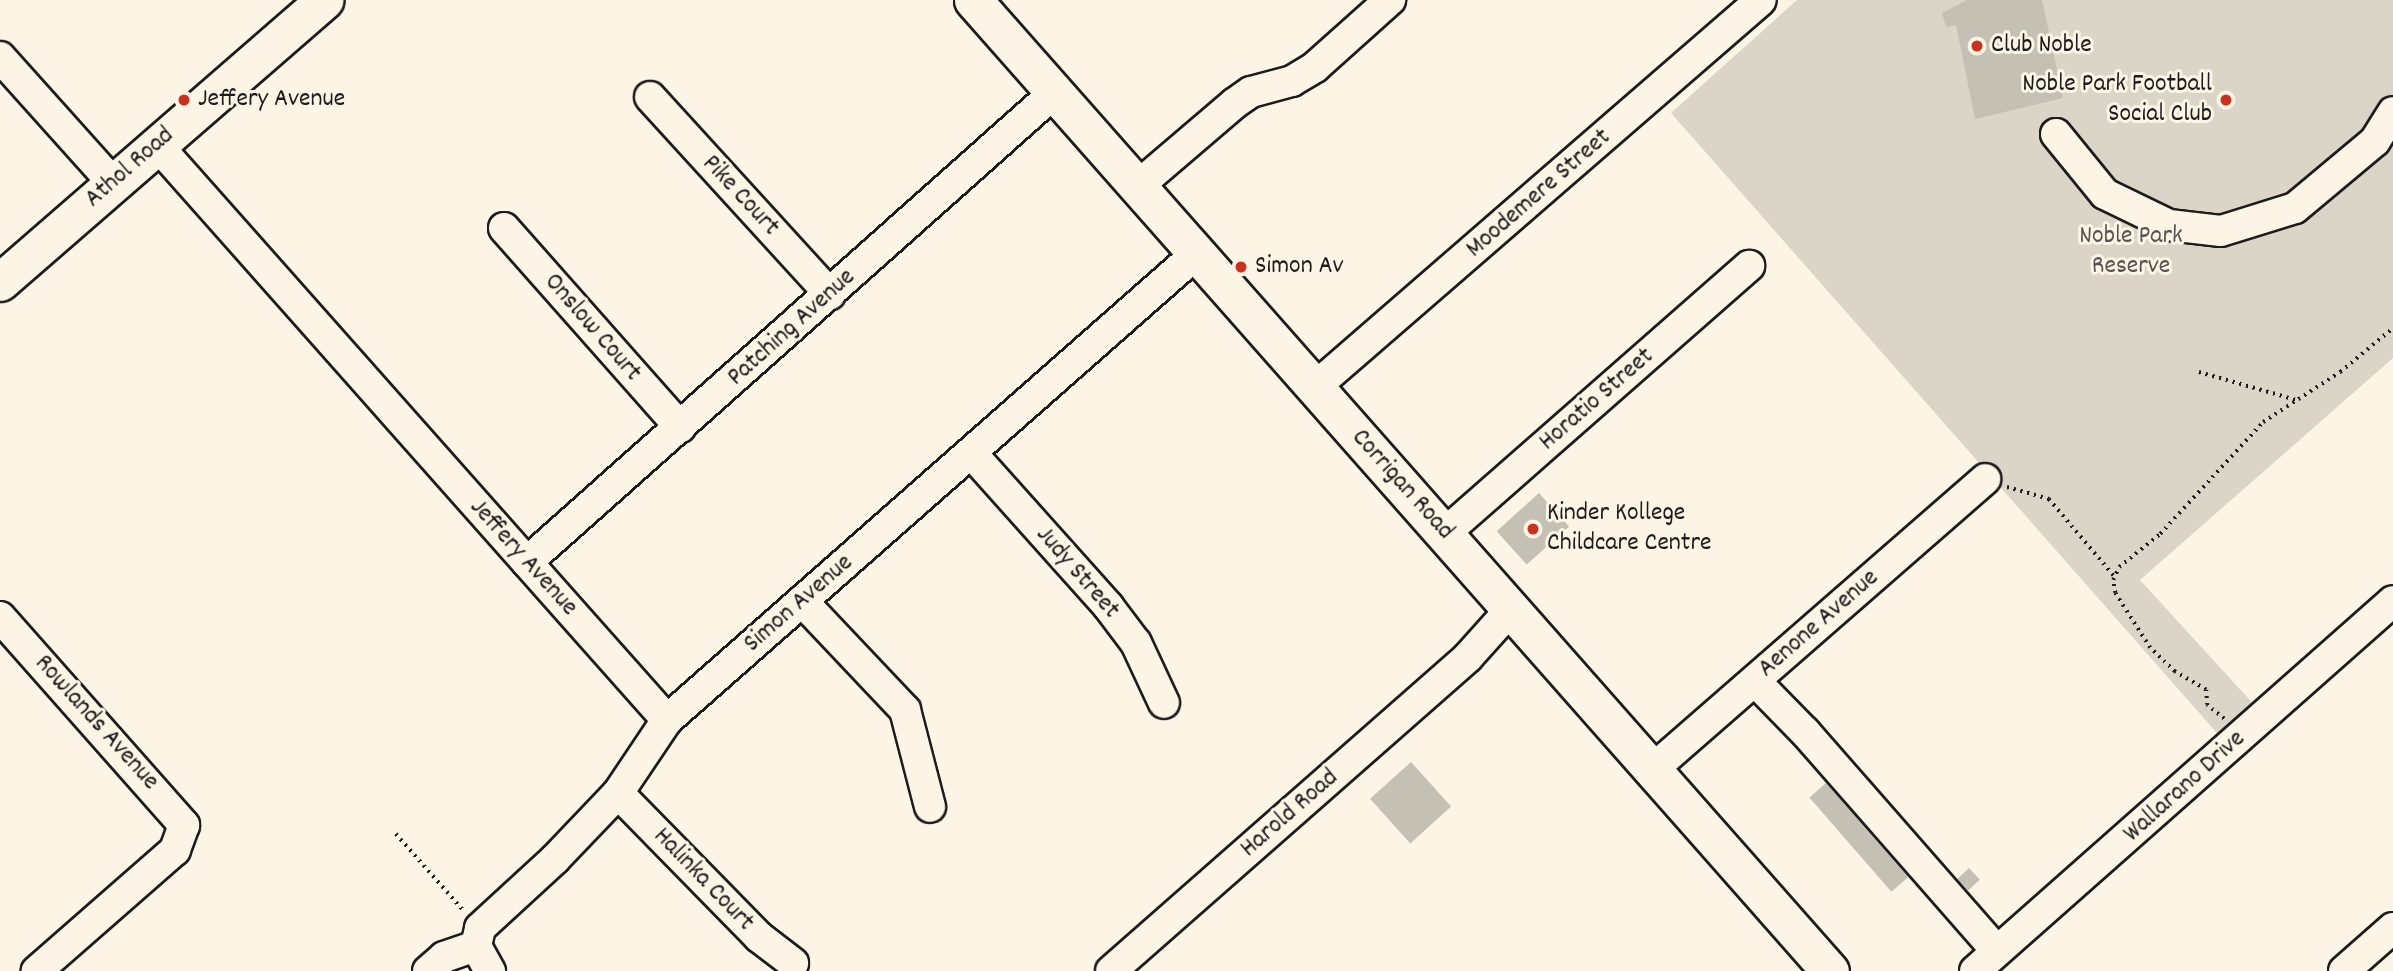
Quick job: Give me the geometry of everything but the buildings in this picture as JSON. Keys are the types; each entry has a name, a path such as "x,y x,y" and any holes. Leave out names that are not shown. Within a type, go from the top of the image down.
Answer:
{"main road":[{"name":"Athol Road","path":"0,282 324,0"},
{"name":"Corrigan Road","path":"973,0 1830,971"}],"street":[{"path":"1139,186 1235,103 1251,92 1292,81 1315,67 1390,0"},
{"name":"Moodemere Street","path":"1315,387 1762,0"},
{"path":"0,57 113,183"},
{"name":"Patching Avenue","path":"527,562 1055,92"},
{"name":"Pike Court","path":"650,97 830,293"},
{"path":"2056,134 2105,194 2169,225 2221,231 2295,208 2375,141 2393,112"},
{"name":"Jeffery Avenue","path":"157,145 667,720"},
{"name":"Onslow Court","path":"504,228 680,427"},
{"name":"Simon Avenue","path":"428,971 444,957 482,948 555,859 618,793 667,720 972,455 1197,253"},
{"name":"Horatio Street","path":"1445,533 1749,266"},
{"name":"Judy Street","path":"972,455 1108,606 1136,643 1164,703"},
{"name":"Aenone Avenue","path":"1653,769 1985,479"},
{"path":"802,601 905,710 930,807"},
{"name":"Wallarano Drive","path":"1975,971 2393,601"},
{"name":"Harold Road","path":"1111,971 1517,615"},
{"name":"Rowlands Avenue","path":"4,631 178,814 184,833 176,850 37,971"},
{"path":"1755,681 1805,732 1997,951"},
{"name":"Halinka Court","path":"618,793 759,937 793,962"},
{"path":"2344,971 2393,928"}],"path":[{"path":"2115,576 2160,534 2263,422 2340,372 2393,328"},
{"path":"2199,372 2296,400"},
{"path":"1985,479 2049,499 2115,576 2115,593 2150,648 2175,672 2206,690 2207,705 2214,713 2247,733"},
{"path":"396,834 482,948"}],"green space":[{"name":"Noble Park Reserve","path":"1797,0 2393,0 2393,358 2140,580 2258,709 2223,740 1671,113"}],"place":[{"name":"Club Noble","path":"1977,46"},
{"name":"Jeffery Avenue","path":"184,100"},
{"name":"Noble Park Football Social Club","path":"2226,100"},
{"name":"Simon Av","path":"1241,267"},
{"name":"Kinder Kollege Childcare Centre","path":"1533,529"}]}
